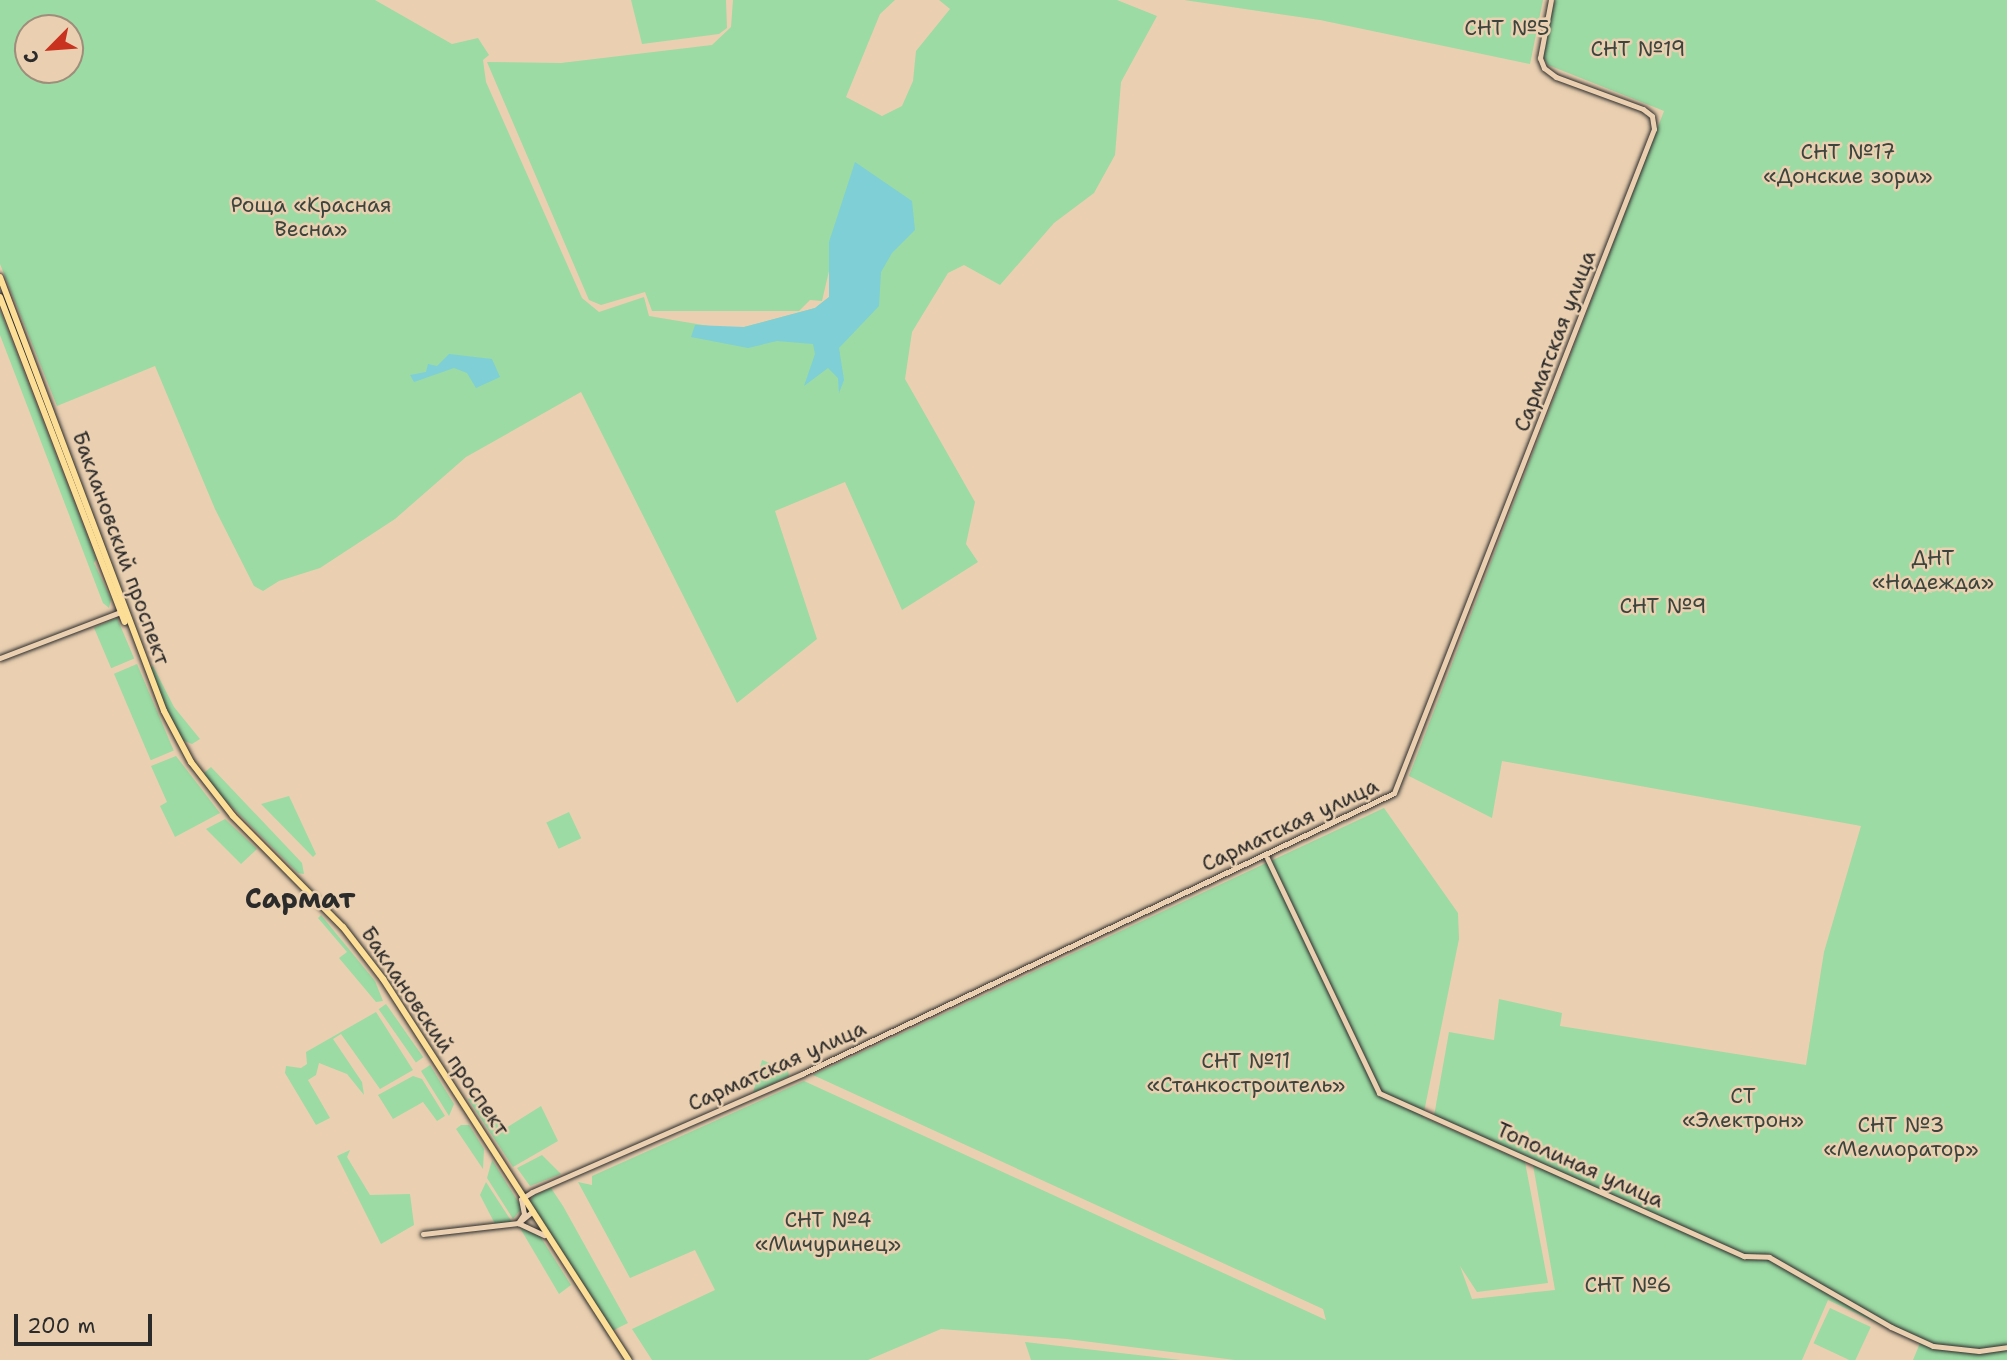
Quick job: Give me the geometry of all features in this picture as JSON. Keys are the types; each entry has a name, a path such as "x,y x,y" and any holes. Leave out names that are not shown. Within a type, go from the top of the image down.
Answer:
{"main road":[{"name":"Сарматская улица","path":"522,1198 809,1071 1394,793 1654,130 1654,119 1643,109 1556,77 1544,68 1541,58 1551,0"},
{"name":"Баклановский проспект","path":"0,277 160,713 200,783 361,956 627,1360"},
{"name":"Баклановский проспект","path":"0,298 123,611"},
{"path":"0,658 123,611"},
{"name":"Тополиная улица","path":"1266,858 1379,1093 1744,1256 1769,1257 1884,1324 1933,1346 1979,1351 2007,1347"},
{"path":"518,1223 524,1214 522,1198"},
{"name":"Баклановский проспект","path":"532,1213 627,1360"},
{"path":"423,1234 518,1223 532,1213"},
{"path":"518,1223 544,1235"}],"green space":[{"name":"Роща «Красная Весна»","path":"0,0 375,0 452,44 478,38 489,55 483,60 486,82 582,298 599,312 644,297 649,316 715,327 744,327 815,308 829,297 829,271 822,301 810,300 799,311 652,311 645,292 601,305 589,300 487,62 561,63 712,45 731,27 733,0 895,0 880,14 846,97 882,116 902,106 913,81 916,51 950,9 939,0 1117,0 1157,16 1121,82 1115,155 1094,193 1054,223 1000,285 964,265 948,273 912,332 905,379 975,502 966,544 978,562 902,610 845,482 775,511 817,639 737,703 581,392 466,457 395,519 320,568 279,581 263,591 254,586 215,509 155,366 57,406 0,264"},
{"path":"631,0 726,0 727,28 719,34 642,44"},
{"name":"СНТ №5","path":"1184,0 1543,0 1530,64 1320,20"},
{"path":"1555,0 2007,0 2007,1360 1913,1360 1920,1343 1828,1300 1802,1360 1235,1360 1067,1339 941,1329 868,1360 652,1360 632,1329 715,1290 695,1250 630,1278 578,1182 592,1185 592,1176 804,1081 1326,1320 1323,1309 813,1075 1384,808 1458,913 1459,939 1423,1117 1525,1162 1548,1283 1477,1292 1460,1266 1472,1299 1555,1290 1533,1165 1701,1236 1434,1116 1449,1032 1494,1040 1499,999 1562,1013 1560,1026 1806,1065 1824,952 1861,826 1502,761 1492,818 1409,776 1664,111 1548,65 1542,55"},
{"path":"0,310 96,559 94,563 111,599 109,608 103,603 0,335"},
{"path":"117,618 134,659 111,668 94,628"},
{"path":"137,664 174,751 151,760 114,674"},
{"path":"153,666 174,707 200,739 192,744 182,740 172,721 149,668"},
{"path":"176,756 220,813 175,837 160,806 167,802 151,766"},
{"path":"211,767 302,863 304,874 298,873 214,789 204,773"},
{"path":"289,796 316,854 313,857 261,804"},
{"path":"569,812 581,838 559,849 546,823"},
{"path":"225,819 257,849 241,864 206,829"},
{"path":"321,915 375,981 383,1001 376,1002 339,958 347,952 318,918"},
{"path":"386,1004 423,1057 416,1062 379,1009"},
{"path":"376,1012 413,1070 380,1089 341,1034 333,1039 362,1082 364,1095 347,1074 319,1063 316,1075 308,1080 330,1118 316,1125 285,1073 286,1066 301,1068 307,1064 306,1052"},
{"path":"762,1060 788,1070 789,1076 753,1093"},
{"path":"430,1065 454,1104 449,1116 421,1071"},
{"path":"413,1076 422,1079 445,1116 437,1121 423,1102 393,1119 378,1095"},
{"path":"479,1093 503,1130 541,1106 558,1141 513,1167 468,1099"},
{"path":"461,1125 469,1125 484,1149 483,1169 456,1129"},
{"path":"350,1150 347,1157 370,1195 410,1194 414,1225 381,1244 337,1156"},
{"path":"542,1155 561,1174 530,1186 517,1168"},
{"path":"492,1160 522,1208 513,1219 487,1178"},
{"path":"486,1182 512,1222 495,1224 480,1195"},
{"path":"551,1188 628,1323 612,1331 530,1202 533,1196"},
{"path":"520,1228 540,1236 571,1285 559,1294"},
{"path":"1830,1308 1871,1327 1855,1360 1849,1360 1814,1343"},
{"path":"1025,1342 1181,1360 1031,1360"}],"water":[{"path":"855,162 912,201 915,230 892,253 881,272 879,306 839,348 844,380 839,393 838,378 828,368 804,386 815,354 813,344 777,341 748,348 691,337 695,325 744,327 815,308 829,297 829,242"},
{"path":"449,354 492,359 500,377 476,388 467,373 454,368 414,382 410,375 426,372 428,364 437,366"}],"district":[{"name":"Сармат","path":"300,898"}],"park label":[{"name":"СНТ №19","path":"1638,49"},
{"name":"СНТ №17 «Донские зори»","path":"1848,164"},
{"name":"ДНТ «Надежда»","path":"1933,570"},
{"name":"СНТ №9","path":"1663,606"},
{"name":"СНТ №11 «Станкостроитель»","path":"1246,1073"},
{"name":"СТ «Электрон»","path":"1743,1108"},
{"name":"СНТ №3 «Мелиоратор»","path":"1901,1137"},
{"name":"СНТ №4 «Мичуринец»","path":"828,1232"},
{"name":"СНТ №6","path":"1628,1285"}]}
